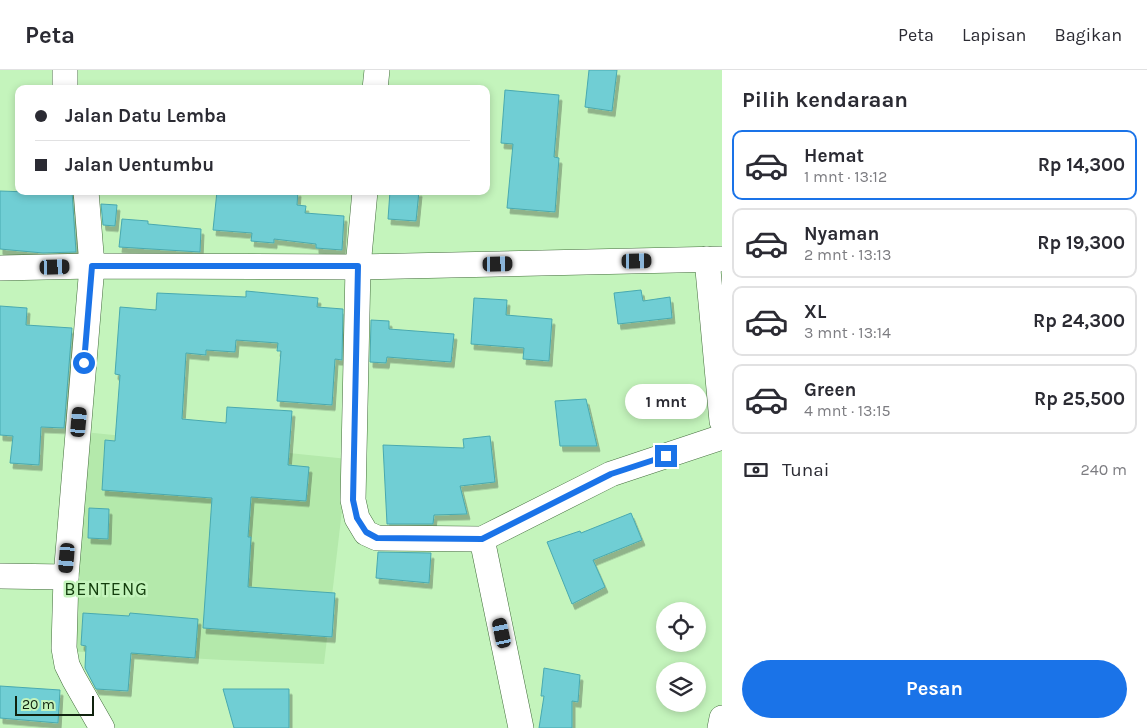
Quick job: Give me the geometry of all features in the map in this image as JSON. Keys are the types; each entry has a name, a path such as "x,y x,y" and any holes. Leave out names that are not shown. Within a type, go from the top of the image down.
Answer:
{"street":[{"path":"65,70 65,85"},
{"path":"375,85 377,70"},
{"path":"86,195 92,266 66,577 64,648 74,679 102,728"},
{"path":"365,195 358,266 353,500 357,518 366,532 377,538 482,539 611,474 722,437"},
{"path":"0,268 358,266 714,259 722,421"},
{"path":"482,539 521,728"},
{"path":"0,576 66,577"},
{"path":"720,728 722,718"}],"shaded area":[{"path":"84,432 348,459 324,664 66,651"}],"building":[{"path":"589,70 617,70 612,111 585,107"},
{"path":"505,90 559,95 554,157 559,158 555,212 507,208 513,144 501,143"},
{"path":"0,191 15,192 15,195 72,195 76,252 43,253 0,249"},
{"path":"217,195 298,195 297,205 306,206 305,213 344,216 342,250 316,248 316,244 274,239 274,243 251,241 252,233 213,230"},
{"path":"390,195 419,195 416,221 388,219"},
{"path":"101,204 117,205 115,226 103,225"},
{"path":"122,219 148,221 148,224 201,229 200,252 119,247"},
{"path":"641,290 643,301 670,297 672,318 618,324 614,293"},
{"path":"246,291 318,298 317,307 343,309 342,360 335,359 332,405 277,401 281,351 277,351 278,343 236,340 235,352 206,350 206,355 186,353 182,419 226,423 227,407 292,411 288,465 309,467 306,501 251,497 248,537 251,537 248,587 335,593 332,637 203,628 212,498 102,490 105,440 115,441 120,375 115,374 120,307 156,310 157,293 246,297"},
{"path":"474,298 507,300 506,315 552,319 549,361 523,359 524,348 471,344"},
{"path":"0,306 27,308 26,325 72,328 64,428 41,427 39,465 10,463 13,436 0,435"},
{"path":"371,320 389,321 389,329 454,334 451,362 387,357 386,363 370,362"},
{"path":"586,399 597,446 560,446 555,401"},
{"path":"490,436 495,482 460,486 467,514 434,515 433,524 387,524 383,445 464,448 463,439"},
{"path":"89,508 109,509 108,539 88,538"},
{"path":"631,513 642,540 593,560 605,587 572,604 547,542 580,531 581,533"},
{"path":"378,552 431,553 429,583 376,578"},
{"path":"83,613 129,616 130,613 198,619 195,658 131,653 128,691 96,689 85,668 86,646 81,645"},
{"path":"544,668 580,675 578,702 572,701 572,728 539,728 544,696 541,696"},
{"path":"0,686 60,690 58,723 0,718"},
{"path":"223,689 289,689 289,728 234,728"}],"district":[{"name":"BENTENG","path":"106,589"}],"route":[{"path":"84,363 92,266 358,266 353,500 357,518 366,532 377,538 482,539 611,474 666,456"}]}
